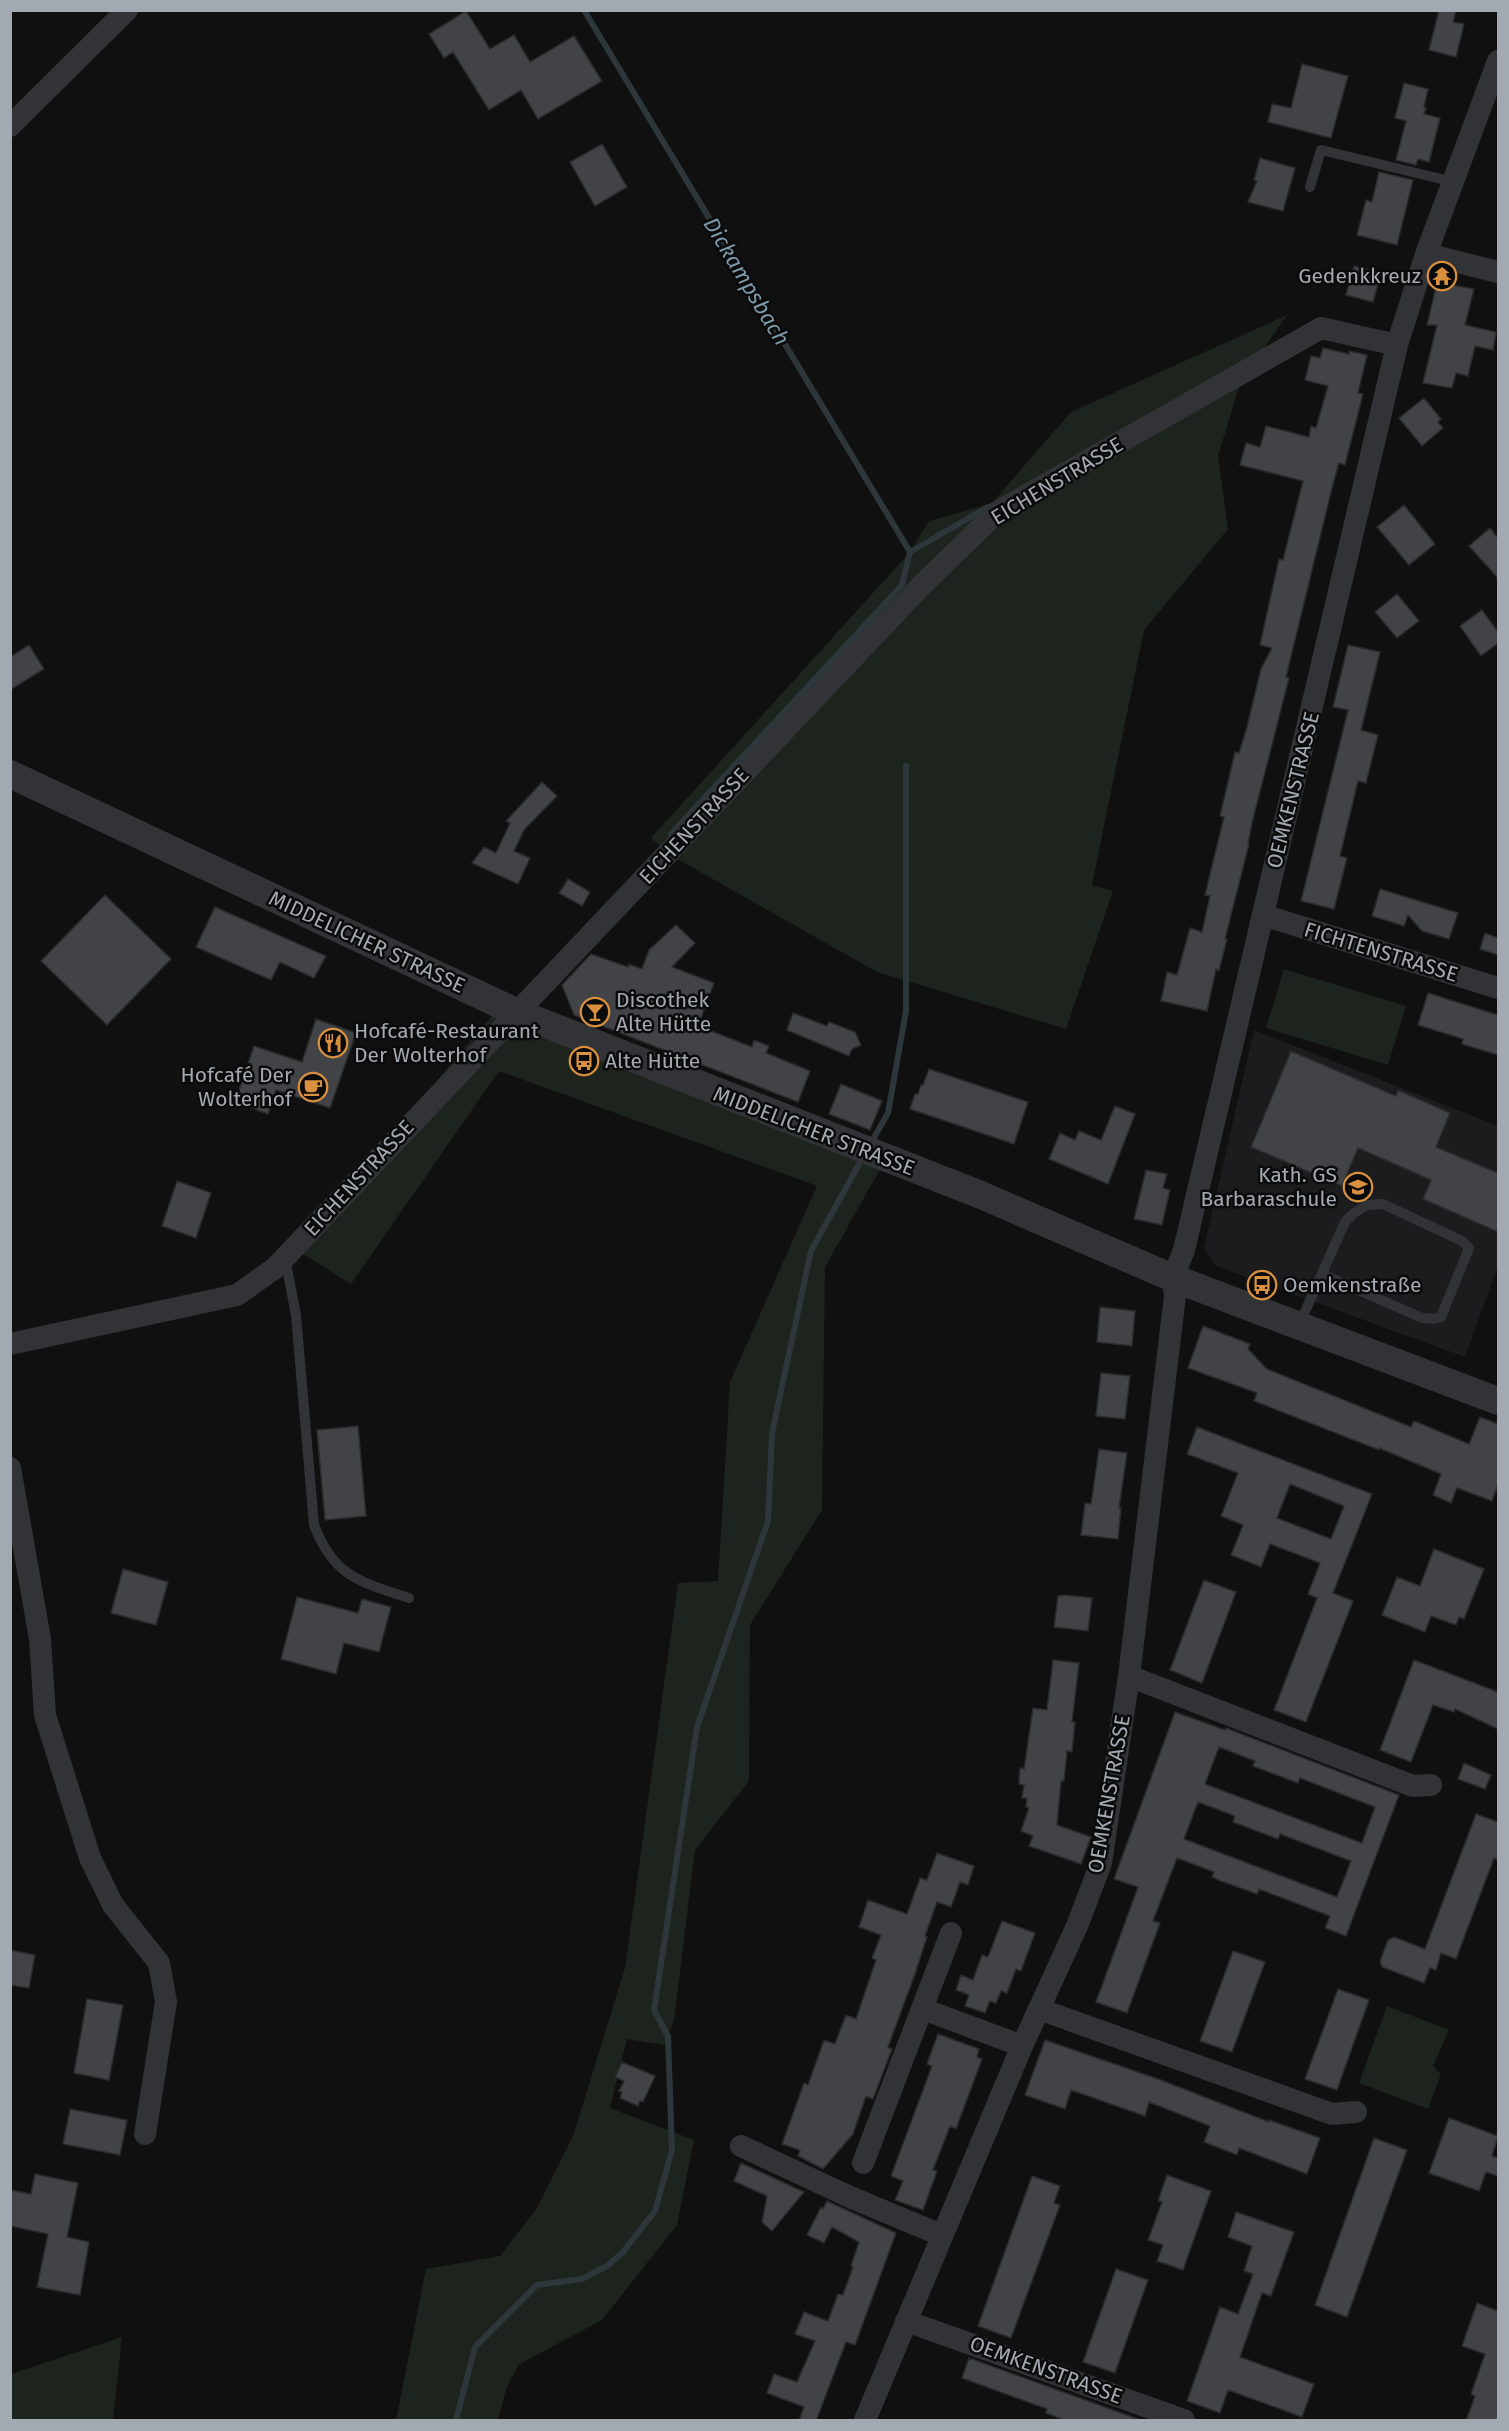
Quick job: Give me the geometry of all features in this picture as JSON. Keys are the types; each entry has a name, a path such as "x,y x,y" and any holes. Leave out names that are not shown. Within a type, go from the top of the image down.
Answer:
{"street":[{"path":"10,126 128,10"},
{"name":"OEMKENSTRASSE","path":"865,2421 941,2235 1022,2046 1077,1926 1101,1863 1129,1676 1175,1296 1173,1278 1186,1238 1397,345 1426,254 1498,61"},
{"path":"1426,254 1498,272"},
{"name":"EICHENSTRASSE","path":"10,1344 237,1295 275,1268 921,586 997,512 1321,328 1397,345"},
{"name":"MIDDELICHER STRASSE","path":"10,774 518,1013 981,1195 1173,1278 1498,1401"},
{"name":"FICHTENSTRASSE","path":"1263,915 1498,988"},
{"path":"10,1468 40,1639 45,1715 90,1858 113,1905 159,1963 166,2002 145,2134"},
{"path":"1129,1676 1409,1784 1431,1785"},
{"path":"863,2163 951,1933"},
{"path":"923,2009 1022,2046"},
{"path":"1039,2009 1332,2114 1356,2112"},
{"path":"741,2146 850,2197 941,2235"},
{"name":"OEMKENSTRASSE","path":"906,2321 1184,2421"}],"lane":[{"path":"1310,188 1321,150 1454,182"},
{"path":"1299,1325 1345,1222 1367,1205 1383,1204 1462,1241 1469,1248 1441,1317 1433,1319 1422,1318 1322,1274"},
{"path":"285,1258 296,1315 314,1525 318,1536 337,1566 351,1577 409,1598"}],"shaded area":[{"path":"1287,315 1240,384 1218,456 1228,529 1144,630 1092,885 1113,891 1066,1029 877,972 672,856 651,838 910,552 929,521 992,503 1071,412"},
{"path":"1284,969 1406,1006 1388,1065 1266,1028"},
{"path":"494,1013 886,1159 825,1267 822,1510 750,1625 749,1781 695,1850 674,2020 664,2045 627,2039 610,2108 694,2140 677,2225 602,2320 518,2365 506,2389 498,2420 396,2420 426,2269 500,2256 537,2208 573,2136 625,1968 678,1583 718,1581 730,1382 817,1186 499,1071 351,1284 295,1249"},
{"name":"Kath. GS Barbaraschule","path":"1254,1030 1498,1126 1498,1265 1465,1357 1216,1266 1204,1248"},
{"path":"1387,2006 1449,2030 1433,2066 1441,2074 1428,2109 1359,2083"},
{"path":"122,2337 113,2420 11,2420 11,2374"}],"building":[{"path":"1439,10 1456,10 1453,22 1464,24 1456,57 1429,50"},
{"path":"466,11 490,49 514,35 530,62 574,36 602,81 538,119 521,90 489,110 453,52 444,58 429,34"},
{"path":"1302,64 1348,76 1331,138 1268,122 1272,104 1291,108"},
{"path":"1404,83 1428,89 1424,114 1440,118 1429,162 1418,159 1416,165 1396,160 1406,121 1395,118"},
{"path":"602,144 627,187 595,206 570,162"},
{"path":"1260,158 1295,168 1283,211 1248,202 1257,181 1254,180"},
{"path":"1379,172 1413,180 1397,245 1357,235 1366,200 1372,202"},
{"path":"1354,266 1381,273 1373,302 1346,295"},
{"path":"1442,283 1474,289 1465,325 1496,332 1493,350 1475,346 1468,376 1456,373 1452,388 1423,383 1437,325 1427,325 1436,287"},
{"path":"1323,348 1349,354 1349,351 1367,355 1358,393 1363,394 1345,465 1339,463 1332,488 1286,677 1289,678 1225,939 1227,939 1219,970 1216,969 1207,1011 1161,1001 1167,972 1177,975 1190,928 1202,932 1210,896 1205,895 1224,817 1220,816 1235,752 1239,753 1261,669 1272,648 1260,645 1279,559 1283,560 1303,481 1240,465 1246,443 1260,447 1266,426 1309,437 1311,426 1316,428 1328,386 1305,380 1311,356 1320,358"},
{"path":"1424,398 1441,419 1438,422 1443,428 1422,446 1399,418"},
{"path":"1404,505 1435,544 1409,565 1377,527"},
{"path":"1490,528 1498,538 1498,578 1469,546"},
{"path":"1397,594 1419,621 1397,638 1375,612"},
{"path":"1482,610 1498,632 1498,643 1481,656 1460,626"},
{"path":"29,645 44,669 10,690 10,657"},
{"path":"1348,645 1380,652 1361,730 1378,735 1366,783 1358,781 1340,856 1347,858 1334,909 1301,901 1348,710 1333,707"},
{"path":"542,782 557,796 524,830 514,851 530,858 518,884 472,863 484,847 496,853 510,823 506,821"},
{"path":"568,879 590,892 582,906 559,893"},
{"path":"1380,889 1458,913 1449,939 1422,931 1408,915 1404,926 1372,916"},
{"path":"105,895 171,959 107,1025 41,961"},
{"path":"215,907 326,956 314,978 280,962 271,980 196,947"},
{"path":"676,925 695,943 672,967 714,983 698,1026 752,1047 754,1040 769,1046 766,1053 810,1071 798,1102 574,1015 562,985 591,954 628,967 629,964 642,969 649,950"},
{"path":"1485,933 1498,938 1498,955 1480,949"},
{"path":"1428,993 1498,1015 1498,1055 1462,1044 1463,1039 1418,1025"},
{"path":"793,1013 827,1026 829,1022 855,1032 861,1045 852,1049 849,1056 787,1030"},
{"path":"316,1019 356,1033 330,1108 276,1090 268,1114 235,1102 254,1046 302,1062"},
{"path":"1291,1051 1396,1096 1398,1090 1450,1113 1436,1147 1498,1173 1498,1232 1423,1199 1431,1180 1358,1148 1342,1186 1251,1147"},
{"path":"929,1069 1028,1102 1014,1144 910,1109 915,1094 918,1094"},
{"path":"841,1084 882,1101 870,1130 829,1114"},
{"path":"1115,1106 1135,1114 1108,1184 1049,1159 1060,1133 1075,1140 1079,1131 1101,1140"},
{"path":"1146,1170 1167,1174 1163,1188 1170,1190 1162,1225 1134,1219"},
{"path":"177,1181 211,1193 196,1238 162,1226"},
{"path":"1100,1307 1135,1311 1132,1346 1097,1342"},
{"path":"1203,1326 1250,1344 1248,1349 1267,1369 1411,1427 1414,1421 1469,1444 1480,1417 1498,1424 1498,1484 1492,1501 1457,1488 1451,1503 1433,1495 1441,1474 1254,1401 1257,1393 1188,1368"},
{"path":"1101,1373 1130,1376 1125,1419 1096,1416"},
{"path":"358,1426 366,1516 325,1520 317,1430"},
{"path":"1197,1427 1372,1494 1333,1593 1353,1601 1306,1722 1274,1710 1317,1598 1308,1594 1320,1563 1270,1544 1261,1567 1231,1555 1243,1525 1221,1516 1238,1473 1187,1454","holes":["1290,1484 1344,1506 1331,1539 1277,1518"]},
{"path":"1099,1449 1127,1453 1119,1508 1121,1508 1118,1539 1081,1535 1085,1503 1091,1504"},
{"path":"1434,1549 1484,1569 1464,1619 1459,1617 1456,1625 1431,1616 1425,1632 1382,1615 1397,1577 1420,1586"},
{"path":"123,1569 168,1582 156,1625 111,1613"},
{"path":"1204,1580 1236,1592 1202,1683 1170,1670"},
{"path":"1058,1596 1092,1598 1088,1631 1054,1627"},
{"path":"297,1597 358,1613 362,1599 391,1607 379,1652 344,1643 336,1674 281,1659"},
{"path":"1053,1660 1079,1663 1072,1722 1075,1722 1072,1752 1067,1751 1064,1781 1061,1781 1057,1825 1091,1837 1081,1864 1029,1846 1033,1836 1021,1831 1029,1808 1026,1807 1027,1798 1022,1798 1024,1785 1019,1784 1020,1768 1024,1769 1033,1708 1047,1710"},
{"path":"1414,1660 1498,1692 1498,1729 1455,1709 1454,1712 1433,1705 1411,1762 1380,1750"},
{"path":"1175,1712 1225,1730 1226,1728 1399,1795 1346,1936 1325,1928 1330,1916 1259,1889 1257,1894 1221,1881 1212,1877 1214,1872 1177,1858 1153,1921 1160,1923 1127,2013 1096,2002 1138,1887 1114,1879","holes":["1219,1747 1255,1761 1253,1766 1298,1783 1300,1778 1375,1807 1362,1843 1205,1784","1198,1802 1235,1816 1233,1822 1278,1839 1280,1834 1351,1861 1337,1897 1184,1839"]},
{"path":"1464,1763 1491,1775 1485,1789 1458,1779"},
{"path":"1476,1814 1498,1822 1498,1860 1494,1858 1456,1959 1441,1953 1436,1970 1430,1968 1424,1983 1382,1967 1380,1961 1388,1940 1394,1937 1425,1949"},
{"path":"937,1853 974,1866 968,1885 960,1882 951,1907 937,1902 915,1974 888,2047 892,2049 873,2099 866,2096 853,2134 823,2169 798,2156 800,2150 782,2144 804,2083 808,2085 824,2040 835,2044 846,2015 856,2019 876,1960 872,1958 881,1935 859,1927 868,1900 907,1914 920,1878 927,1880"},
{"path":"1002,1921 1035,1933 1021,1971 1016,1969 1007,1993 1001,1991 996,2003 990,2001 985,2013 965,2006 969,1995 956,1990 961,1975 973,1980 982,1955 988,1957"},
{"path":"10,1950 35,1955 29,1988 10,1985"},
{"path":"1233,1951 1265,1962 1232,2052 1200,2041"},
{"path":"1338,1989 1369,2000 1337,2090 1305,2079"},
{"path":"87,1999 123,2005 109,2080 74,2073"},
{"path":"938,2034 979,2049 977,2057 982,2059 956,2129 950,2126 933,2170 937,2171 923,2210 895,2200 903,2181 891,2176 932,2066 927,2064"},
{"path":"1045,2040 1158,2079 1269,2122 1269,2120 1320,2138 1307,2174 1239,2148 1237,2155 1204,2142 1210,2126 1149,2102 1145,2116 1071,2090 1065,2109 1025,2095"},
{"path":"622,2062 655,2076 643,2102 640,2101 638,2106 620,2098 622,2092 619,2091 624,2081 615,2077"},
{"path":"70,2109 127,2120 120,2155 63,2144"},
{"path":"1449,2118 1498,2136 1492,2156 1498,2158 1498,2176 1486,2172 1479,2191 1429,2173"},
{"path":"1374,2138 1407,2150 1347,2317 1315,2305"},
{"path":"741,2163 804,2192 772,2231 762,2222 767,2196 734,2181"},
{"path":"35,2174 78,2183 67,2237 89,2242 80,2295 37,2287 48,2234 10,2226 10,2190 31,2194"},
{"path":"1167,2175 1211,2191 1183,2270 1157,2261 1163,2245 1148,2240 1162,2202 1158,2201"},
{"path":"1032,2176 1060,2186 1054,2203 1060,2205 1011,2338 978,2326"},
{"path":"827,2201 896,2233 855,2345 846,2342 816,2421 799,2421 804,2407 767,2393 774,2374 797,2382 815,2341 795,2334 804,2312 828,2321 838,2294 843,2295 859,2242 832,2227 824,2243 807,2235 821,2207 823,2209"},
{"path":"1236,2212 1294,2232 1271,2296 1262,2293 1240,2357 1314,2384 1302,2417 1228,2390 1220,2413 1187,2401 1220,2307 1238,2314 1253,2274 1244,2271 1252,2246 1228,2237"},
{"path":"1116,2269 1148,2280 1115,2373 1083,2362"},
{"path":"1477,2303 1498,2311 1498,2421 1466,2421 1475,2396 1471,2394 1485,2354 1462,2346"},
{"path":"969,2358 1138,2419 1137,2421 1066,2421 1046,2413 1047,2409 962,2378"}],"waterway":[{"name":"Dickampsbach","path":"584,10 910,552"},
{"path":"671,834 902,585 910,552 988,507"},
{"path":"871,1143 888,1113 906,1011 906,766"},
{"path":"456,2420 475,2347 537,2285 582,2279 607,2266 623,2252 655,2211 672,2150 668,2036 654,2010 697,1727 768,1521 772,1433 811,1251 863,1157"}],"place":[{"name":"Gedenkkreuz","path":"1442,276"},
{"name":"Discothek Alte Hütte","path":"595,1012"},
{"name":"Hofcafé-Restaurant Der Wolterhof","path":"333,1043"},
{"name":"Alte Hütte","path":"584,1061"},
{"name":"Hofcafé Der Wolterhof","path":"313,1087"},
{"name":"Kath. GS Barbaraschule","path":"1358,1187"},
{"name":"Oemkenstraße","path":"1262,1285"}]}
